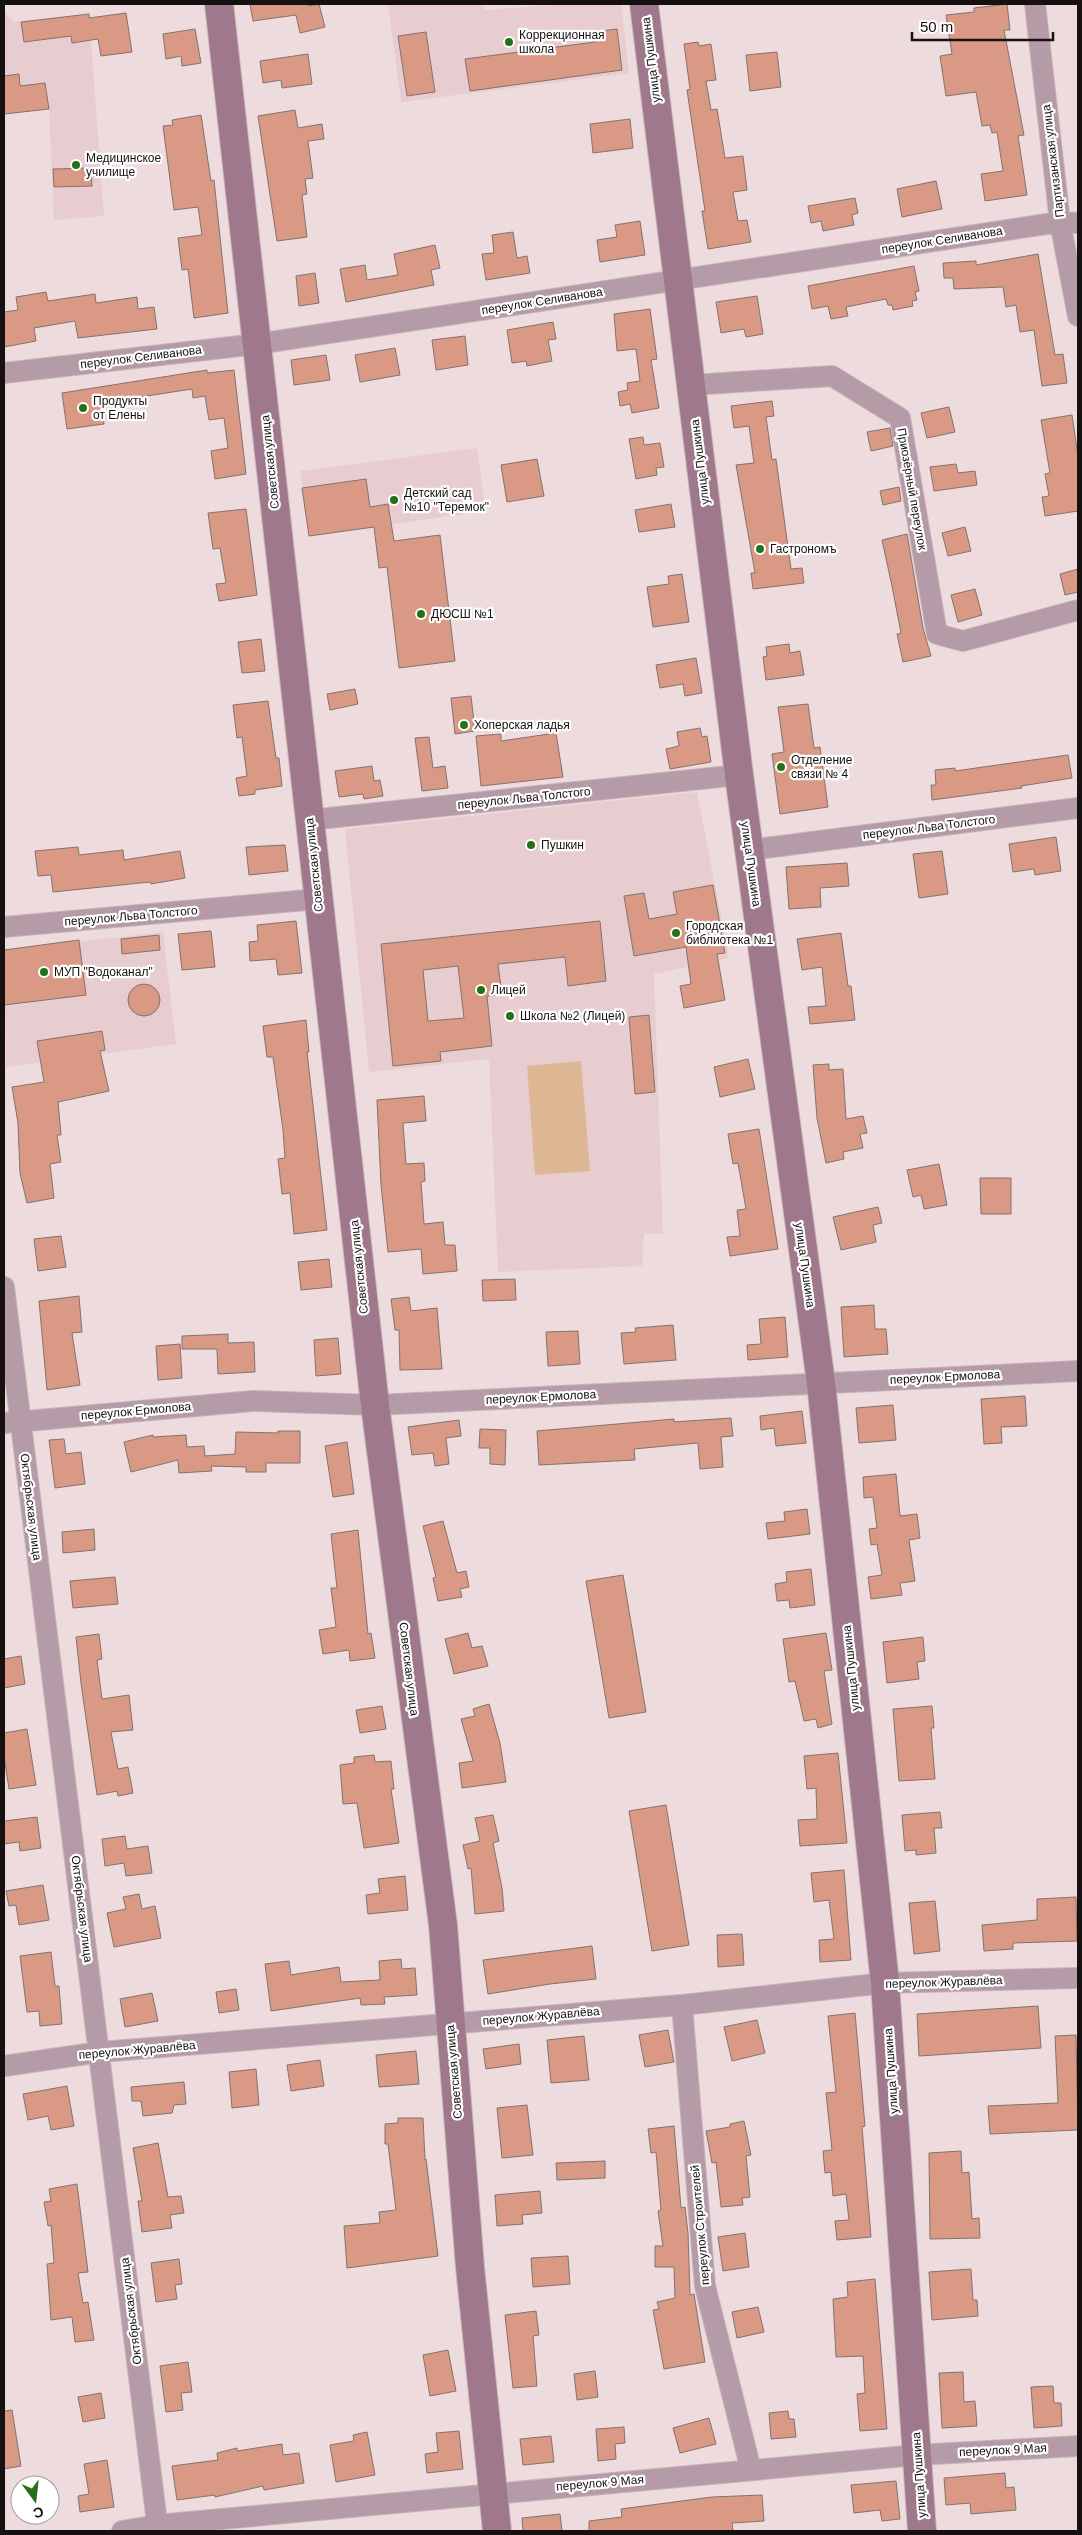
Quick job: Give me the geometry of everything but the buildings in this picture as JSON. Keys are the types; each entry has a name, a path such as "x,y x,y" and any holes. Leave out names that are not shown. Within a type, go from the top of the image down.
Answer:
{"main road":[{"name":"Советская улица","path":"219,4 375,1405 443,1925 470,2267 497,2531"},
{"name":"улица Пушкина","path":"644,4 739,775 821,1383 885,1983 922,2531"}],"street":[{"name":"Партизанская улица","path":"1035,4 1069,222 1078,316"},
{"name":"переулок Селиванова","path":"4,374 257,344 1069,222"},
{"name":"Приозёрный переулок","path":"691,385 832,376 900,418 937,634 963,641 1078,610"},
{"name":"переулок Льва Толстого","path":"309,820 739,775"},
{"name":"переулок Льва Толстого","path":"749,850 1078,808"},
{"name":"переулок Льва Толстого","path":"4,927 318,900"},
{"name":"Октябрьская улица","path":"4,1287 12,1422 100,2052 157,2528"},
{"name":"переулок Ермолова","path":"12,1422 253,1401 375,1405 1078,1370"},
{"name":"переулок Журавлёва","path":"4,2066 100,2052 682,2004 885,1983 1078,1978"},
{"name":"переулок Строителей","path":"682,2004 705,2286 751,2470"},
{"name":"переулок 9 Мая","path":"122,2531 493,2493 917,2455 1078,2446"}],"shaded area":[{"name":"Коррекционная школа","path":"388,4 483,4 484,10 567,4 621,4 629,73 401,102"},
{"name":"Медицинское училище","path":"4,12 14,22 89,14 104,216 54,220 49,109 4,114"},
{"name":"Детский сад №10 \"Теремок\"","path":"477,448 486,511 309,536 300,471"},
{"name":"Школа №2 (Лицей)","path":"697,792 729,958 654,974 663,1234 644,1233 642,1266 498,1272 489,1059 369,1072 345,829"},
{"path":"163,932 176,1044 6,1067 4,950"},
{"path":"581,1061 590,1171 535,1175 527,1066"}],"place":[{"name":"Коррекционная школа","path":"509,42"},
{"name":"Медицинское училище","path":"76,165"},
{"name":"Продукты от Елены","path":"83,408"},
{"name":"Детский сад №10 \"Теремок\"","path":"394,500"},
{"name":"Гастрономъ","path":"760,549"},
{"name":"ДЮСШ №1","path":"421,614"},
{"name":"Хоперская ладья","path":"464,725"},
{"name":"Отделение связи № 4","path":"781,767"},
{"name":"Пушкин","path":"531,845"},
{"name":"Городская библиотека №1","path":"676,933"},
{"name":"МУП \"Водоканал\"","path":"44,972"},
{"name":"Лицей","path":"481,990"},
{"name":"Школа №2 (Лицей)","path":"510,1016"}]}
